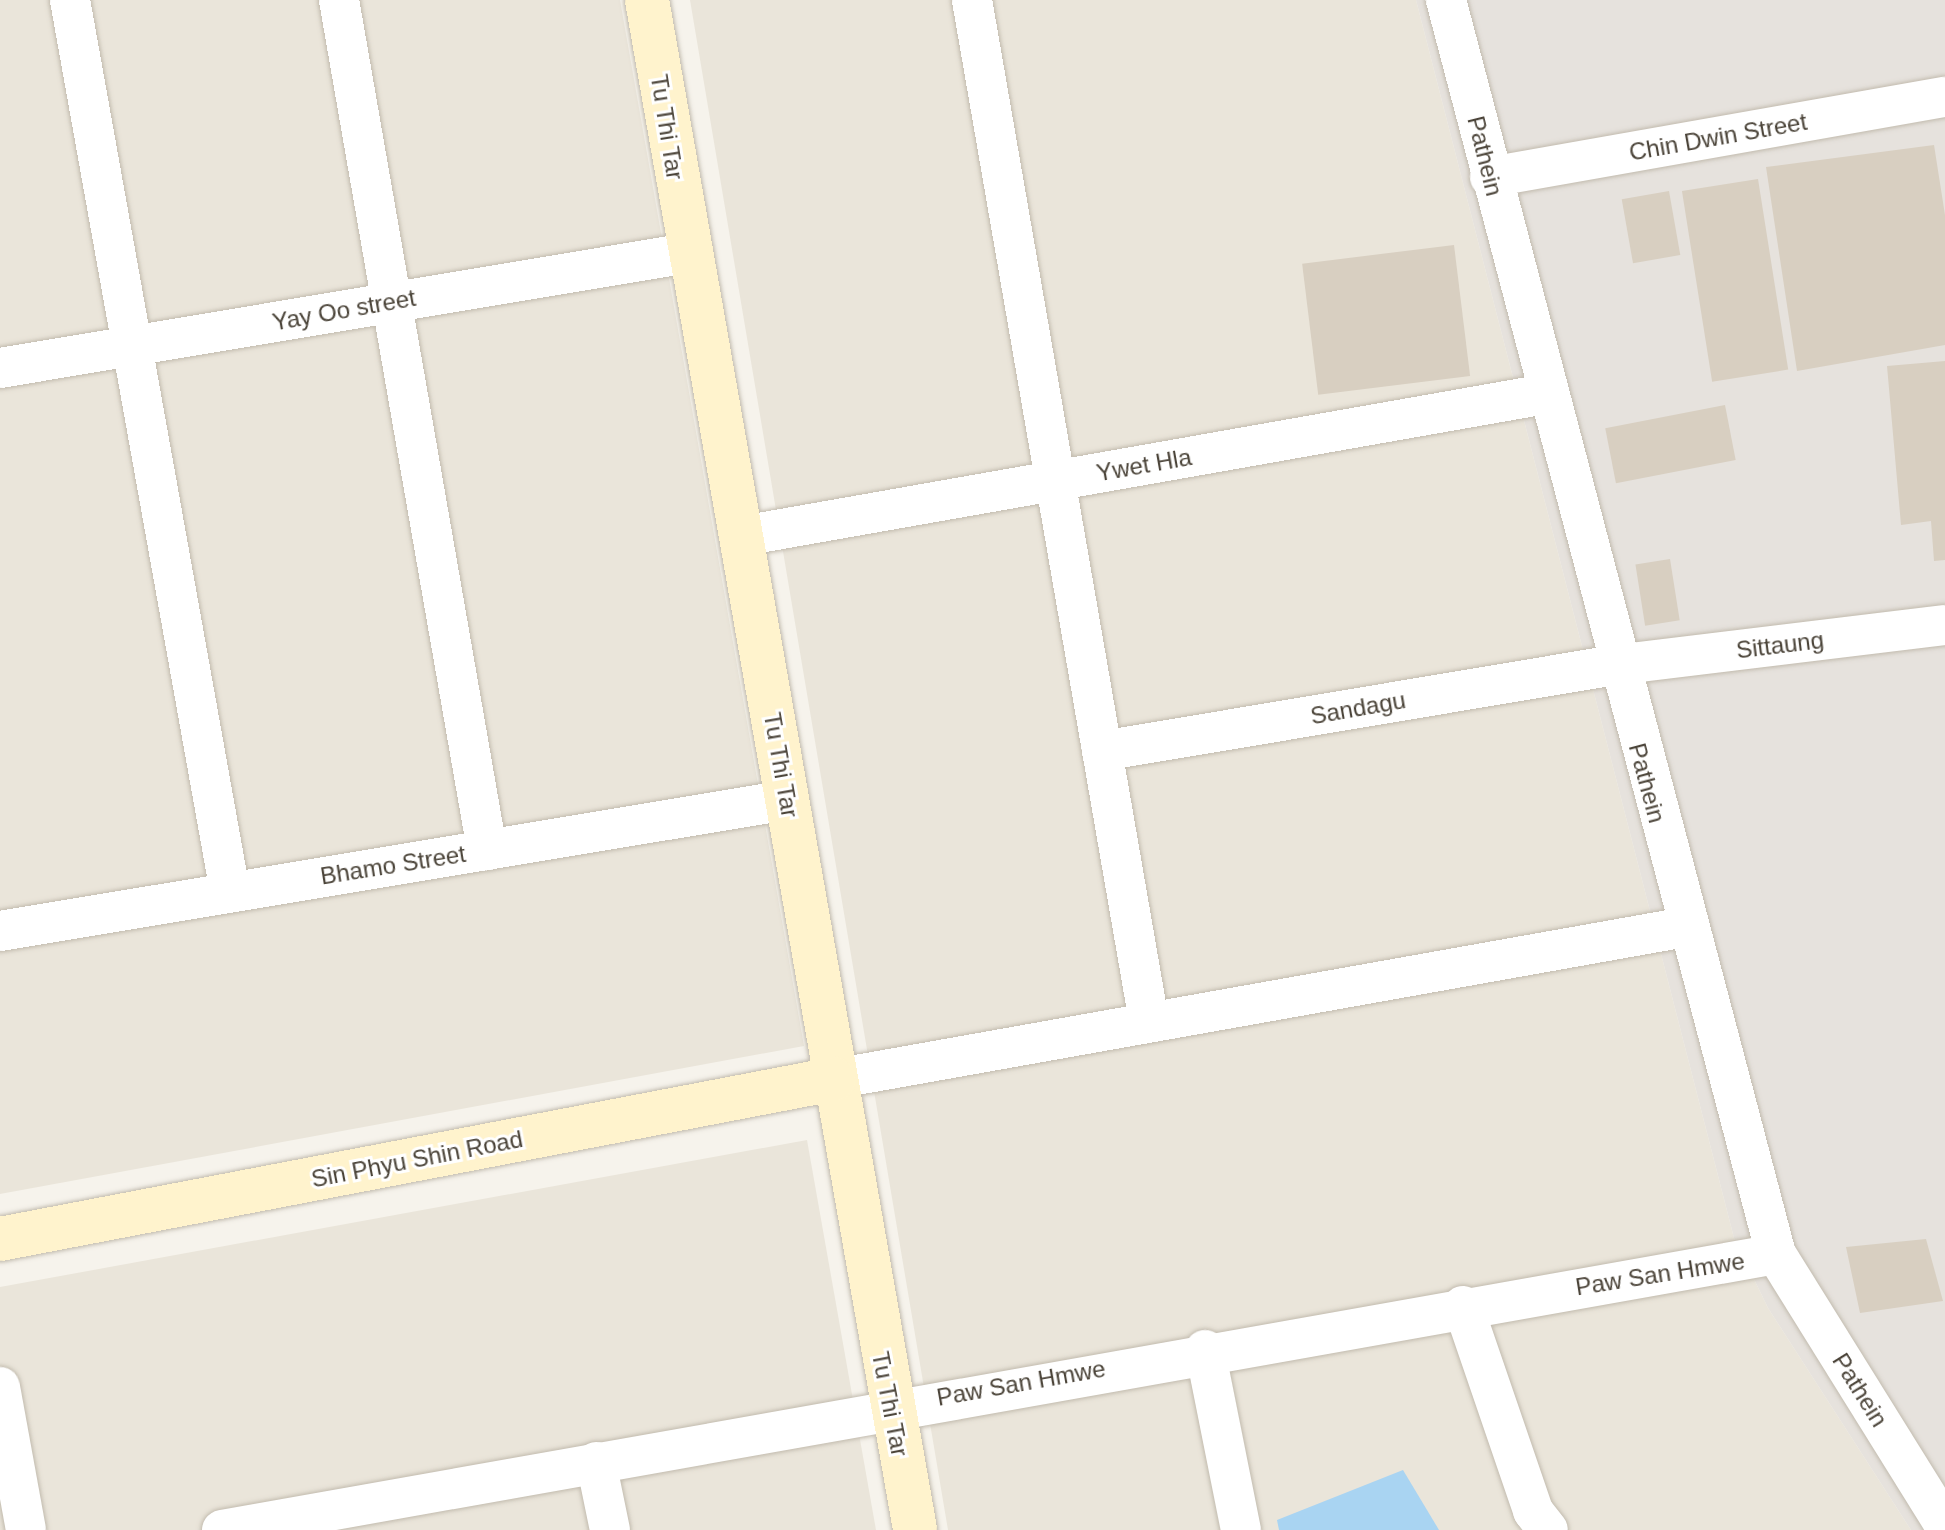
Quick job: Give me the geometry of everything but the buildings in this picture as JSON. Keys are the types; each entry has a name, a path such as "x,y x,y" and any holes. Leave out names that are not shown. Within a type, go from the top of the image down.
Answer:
{"street":[{"path":"70,0 230,892"},
{"path":"339,0 487,850"},
{"name":"Tu Thi Tar","path":"647,0 688,253 742,536 889,1406 915,1530"},
{"path":"972,0 1149,1022"},
{"name":"Pathein","path":"1446,0 1615,665 1776,1254 1945,1526"},
{"name":"Chin Dwin Street","path":"1490,177 1945,97"},
{"name":"Yay Oo street","path":"0,368 688,253"},
{"name":"Ywet Hla","path":"742,536 1546,394"},
{"name":"Sittaung","path":"1615,665 1945,625"},
{"name":"Sandagu","path":"1102,751 1615,665"},
{"name":"Bhamo Street","path":"0,931 787,800"},
{"path":"834,1079 1686,927"},
{"name":"Sin Phyu Shin Road","path":"0,1239 834,1079"},
{"name":"Paw San Hmwe","path":"222,1530 324,1521 596,1462 889,1406 1776,1254"},
{"path":"1463,1306 1533,1511 1548,1530"},
{"path":"1205,1350 1241,1530"},
{"path":"0,1387 26,1530"},
{"path":"596,1462 610,1530"}],"shaded area":[{"path":"0,0 620,0 804,1046 0,1194"},
{"path":"690,0 1416,0 1734,1238 1768,1308 1911,1530 948,1530"},
{"path":"1416,0 1945,0 1945,1530 1911,1530 1768,1308 1734,1238"},
{"path":"807,1140 876,1530 0,1530 0,1287"}],"water":[{"path":"1403,1470 1439,1530 1279,1530 1277,1520"}]}
